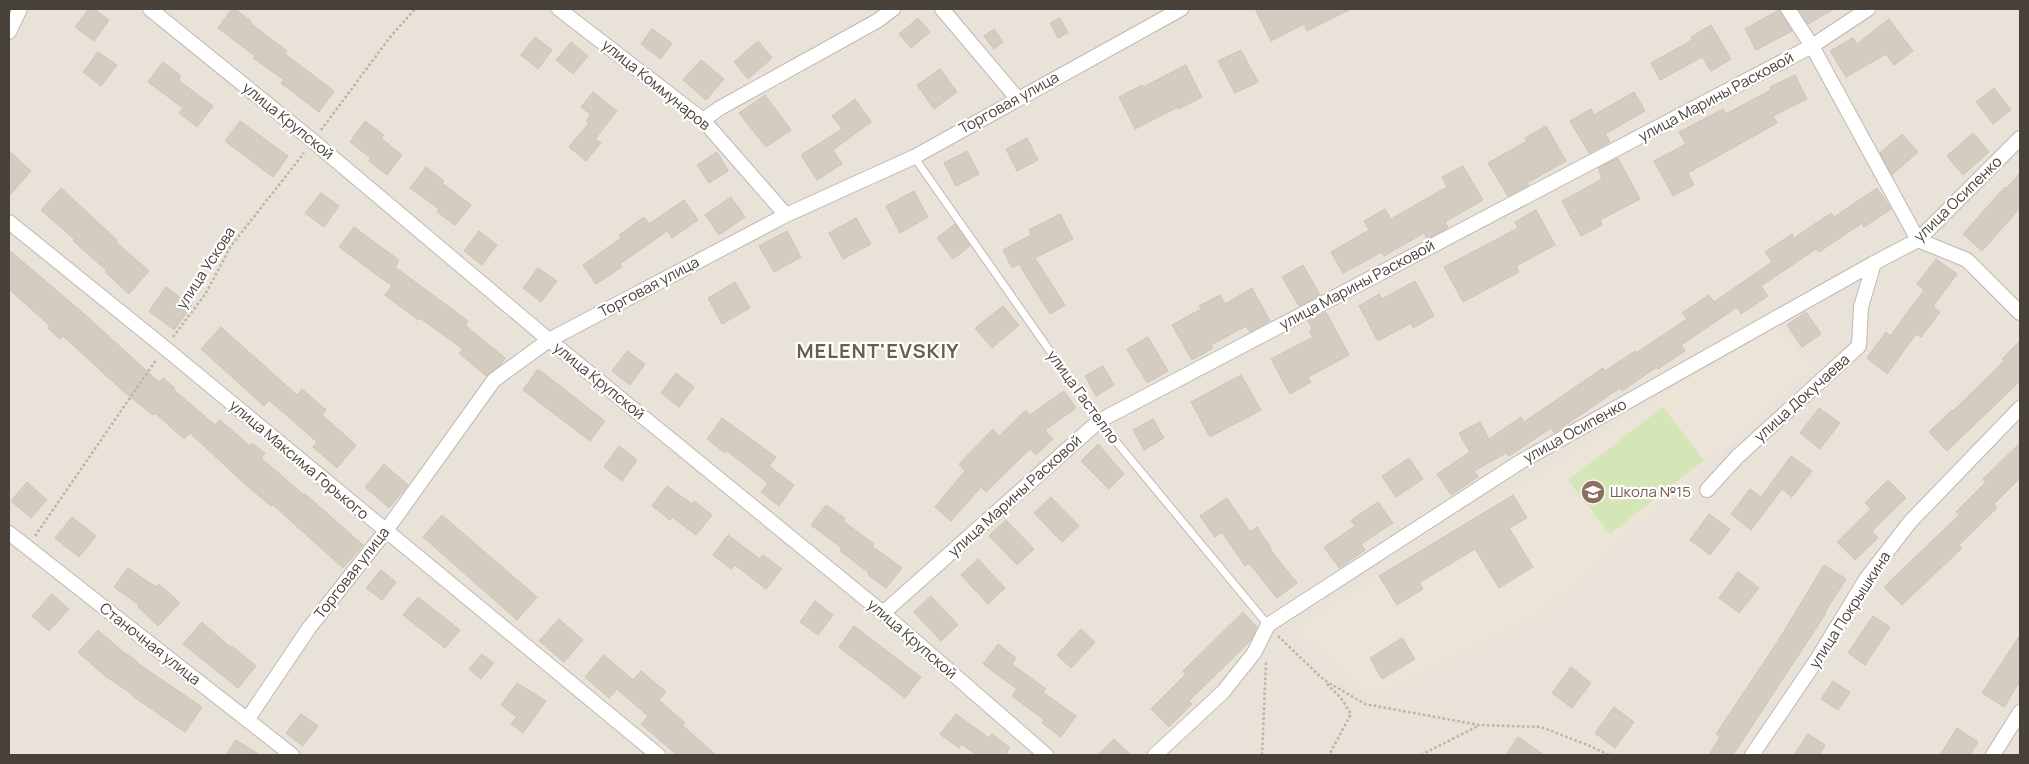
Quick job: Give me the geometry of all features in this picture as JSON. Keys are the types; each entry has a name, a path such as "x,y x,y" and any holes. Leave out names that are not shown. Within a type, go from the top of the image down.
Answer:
{"street":[{"path":"9,32 20,9"},
{"name":"улица Крупской","path":"150,9 313,141 548,340 883,613 1046,755"},
{"name":"улица Коммунаров","path":"559,9 703,120 786,215"},
{"path":"703,120 728,104 877,21 893,9"},
{"path":"942,9 1017,98"},
{"name":"Торговая улица","path":"247,720 309,628 385,532 494,380 548,340 786,215 914,157 1017,98 1181,9"},
{"path":"1788,9 1812,46 1918,240 1967,260 2020,313"},
{"name":"улица Марины Расковой","path":"883,613 1099,422 1812,46 1868,9"},
{"name":"улица Осипенко","path":"1156,755 1223,692 1254,653 1268,626 1520,462 1918,240 2020,138"},
{"name":"улица Максима Горького","path":"9,222 165,348 385,532 658,755"},
{"name":"улица Докучаева","path":"1707,490 1737,456 1859,346 1862,307 1874,263"},
{"name":"улица Покрышкина","path":"1752,755 1818,658 1866,579 1910,522 2020,408"},
{"name":"Станочная улица","path":"9,532 292,755"},
{"path":"1994,755 2020,712"}],"lane":[{"name":"улица Гастелло","path":"914,157 1099,422 1268,626"}],"path":[{"name":"улица Ускова","path":"27,547 165,348 206,293 231,246 313,141 391,36 415,9"},
{"path":"1268,626 1342,698 1351,714 1329,755"},
{"path":"1262,755 1267,655"},
{"path":"1324,680 1365,704 1479,725 1542,727 1609,755"},
{"path":"1422,755 1479,725"}],"shaded area":[{"path":"9,9 2020,9 2020,755 9,755"},
{"name":"Школа №15","path":"1776,323 1813,368 1538,616 1375,697 1294,629"}],"green space":[{"path":"1663,407 1704,460 1610,534 1568,480"}],"building":[{"path":"89,9 94,9 109,20 94,41 75,27"},
{"path":"232,9 235,9 251,21 250,23 287,51 285,54 334,91 319,112 281,83 284,80 253,58 255,56 218,28"},
{"path":"1255,9 1351,9 1307,31 1304,24 1271,41"},
{"path":"1798,9 1834,9 1808,24"},
{"path":"1779,10 1792,31 1756,50 1745,29"},
{"path":"918,18 930,32 911,48 899,34"},
{"path":"1060,18 1068,33 1058,38 1050,23"},
{"path":"1889,19 1913,51 1894,65 1886,54 1846,77 1830,51 1853,38 1857,44"},
{"path":"1711,25 1731,59 1711,71 1702,57 1660,80 1651,63 1692,40 1691,37"},
{"path":"652,29 672,43 661,59 641,44"},
{"path":"994,29 1003,42 994,49 984,36"},
{"path":"535,37 552,50 538,69 521,55"},
{"path":"758,41 772,58 748,79 734,62"},
{"path":"571,42 588,56 573,74 556,60"},
{"path":"1241,50 1258,82 1235,93 1218,61"},
{"path":"98,52 117,65 101,86 83,72"},
{"path":"701,60 724,79 706,100 683,80"},
{"path":"163,62 181,76 178,80 213,106 197,127 179,113 183,108 148,82"},
{"path":"1186,65 1202,97 1135,129 1119,97"},
{"path":"940,69 957,92 934,109 917,85"},
{"path":"1795,75 1807,99 1773,116 1777,123 1688,173 1694,185 1673,196 1654,161 1686,144 1679,132 1723,109 1726,114 1771,90 1770,87"},
{"path":"1994,88 2011,110 1993,124 1976,102"},
{"path":"593,92 617,111 595,139 601,143 586,161 569,147 589,123 586,121 591,115 581,107"},
{"path":"1634,92 1645,111 1605,134 1610,142 1589,153 1570,121 1591,109 1594,115"},
{"path":"765,95 791,130 766,147 739,113"},
{"path":"855,99 871,122 833,150 842,164 817,180 801,155 842,129 832,116"},
{"path":"240,121 288,156 273,177 225,141"},
{"path":"365,121 384,135 381,138 402,155 387,175 369,161 371,158 350,142"},
{"path":"1546,126 1566,161 1508,196 1488,163 1527,141 1525,138"},
{"path":"1973,133 1989,152 1963,175 1947,156"},
{"path":"1902,134 1918,152 1892,175 1880,153"},
{"path":"1027,138 1038,160 1017,171 1006,149"},
{"path":"9,151 31,171 9,196"},
{"path":"967,151 979,174 956,186 944,163"},
{"path":"717,152 728,171 709,183 697,165"},
{"path":"1618,158 1640,199 1600,220 1602,225 1581,236 1562,201 1602,179 1598,168"},
{"path":"1463,166 1483,200 1445,222 1448,228 1427,239 1424,233 1384,256 1382,252 1343,273 1331,252 1369,230 1364,221 1385,209 1391,219 1447,187 1442,177"},
{"path":"426,167 444,181 442,183 471,205 455,225 437,212 439,209 410,188"},
{"path":"2020,173 2020,208 1982,251 1963,234"},
{"path":"61,188 117,240 116,242 149,271 129,294 105,272 107,271 73,241 75,240 41,210"},
{"path":"1877,188 1891,209 1864,227 1862,223 1819,252 1816,249 1761,286 1768,296 1741,314 1737,307 1681,345 1685,351 1658,369 1657,367 1622,391 1620,388 1554,433 1551,428 1509,456 1506,453 1474,471 1478,477 1451,495 1437,474 1470,452 1459,433 1480,422 1489,439 1521,417 1524,422 1603,368 1605,371 1635,351 1636,353 1687,319 1682,313 1709,295 1714,302 1772,262 1765,252 1792,234 1794,238 1831,213 1834,217"},
{"path":"914,191 928,217 900,233 886,206"},
{"path":"321,193 339,206 324,227 305,213"},
{"path":"731,197 745,217 719,235 705,215"},
{"path":"684,200 698,220 672,238 667,231 620,264 622,267 596,284 583,265 621,238 619,235 644,217 649,224"},
{"path":"1536,210 1555,245 1516,266 1519,272 1463,302 1444,267 1518,228 1515,222"},
{"path":"1060,214 1073,239 1035,258 1065,305 1050,314 1019,264 1012,268 1003,250 1031,235 1029,230"},
{"path":"856,218 871,244 843,259 829,233"},
{"path":"955,224 970,246 953,259 937,238"},
{"path":"354,227 399,260 395,267 468,321 465,325 505,358 500,365 486,376 459,353 463,349 420,318 418,320 385,295 392,286 339,247"},
{"path":"479,231 497,245 482,265 464,251"},
{"path":"787,231 801,257 774,272 759,246"},
{"path":"9,250 82,312 159,382 163,378 175,388 174,390 215,425 220,420 250,446 252,443 265,453 261,458 363,545 343,568 272,504 271,506 246,485 190,433 184,439 155,413 153,415 123,391 63,336 60,339 48,328 50,326 9,289"},
{"path":"1936,259 1957,274 1933,306 1940,312 1921,337 1916,334 1887,374 1867,358 1886,332 1890,336 1924,290 1917,284"},
{"path":"1303,265 1320,295 1299,306 1282,277"},
{"path":"538,268 557,281 541,302 523,288"},
{"path":"1415,281 1434,316 1413,328 1411,323 1378,341 1359,306 1379,294 1382,299"},
{"path":"735,282 750,308 722,324 708,298"},
{"path":"166,287 192,306 174,330 149,311"},
{"path":"1252,288 1270,321 1250,332 1246,326 1211,345 1213,348 1192,360 1172,325 1201,309 1199,306 1220,295 1225,304"},
{"path":"1003,306 1019,325 992,348 975,328"},
{"path":"1326,312 1349,355 1308,377 1311,382 1290,394 1271,359 1313,337 1309,331 1312,329 1308,321"},
{"path":"1806,312 1821,334 1802,347 1787,325"},
{"path":"221,327 297,395 302,389 326,410 322,415 356,445 337,468 313,447 317,442 269,400 264,406 201,349"},
{"path":"1148,337 1168,371 1147,383 1127,349"},
{"path":"2020,341 2020,381 1947,451 1929,432 2004,361 2002,359"},
{"path":"627,351 645,364 630,385 612,371"},
{"path":"1103,366 1114,385 1096,396 1085,376"},
{"path":"538,369 605,421 590,441 523,390"},
{"path":"676,373 694,387 679,407 661,393"},
{"path":"1241,375 1261,410 1210,437 1191,402"},
{"path":"1064,391 1076,408 1045,430 1053,439 1036,455 1030,449 986,492 981,487 951,521 935,507 965,471 959,464 993,429 999,436 1026,410 1030,415"},
{"path":"1819,408 1840,423 1820,449 1800,433"},
{"path":"722,418 776,457 769,466 794,485 779,506 761,492 768,483 727,451 725,453 707,439"},
{"path":"1153,419 1164,438 1144,450 1133,430"},
{"path":"2020,443 2020,478 1994,504 1997,508 1959,545 1962,548 1902,605 1884,587 1959,515 1956,512 1986,482 1983,479"},
{"path":"1098,444 1124,474 1109,489 1081,461"},
{"path":"619,446 637,460 622,481 604,467"},
{"path":"1791,456 1812,471 1792,497 1782,489 1751,530 1731,514 1750,489 1761,497"},
{"path":"1409,458 1423,479 1396,497 1382,476"},
{"path":"384,464 408,485 389,508 365,487"},
{"path":"1888,480 1906,498 1872,531 1878,538 1855,560 1837,542 1871,509 1865,503"},
{"path":"27,482 47,500 31,518 11,501"},
{"path":"667,486 692,504 694,501 712,515 696,535 672,517 670,520 652,506"},
{"path":"1513,495 1527,518 1509,528 1533,567 1499,588 1475,549 1419,583 1423,589 1397,605 1379,576"},
{"path":"1051,497 1079,526 1062,542 1034,513"},
{"path":"1227,498 1250,532 1257,527 1270,549 1297,583 1277,598 1249,563 1245,566 1222,532 1215,537 1200,516"},
{"path":"1378,502 1393,523 1361,544 1365,550 1339,568 1324,547 1355,526 1351,520"},
{"path":"826,505 845,518 843,521 874,544 872,546 902,568 886,588 840,551 842,548 811,525"},
{"path":"1709,514 1730,529 1710,555 1690,540"},
{"path":"442,515 537,597 517,620 423,537"},
{"path":"72,517 96,536 79,557 55,538"},
{"path":"1006,520 1034,549 1017,565 989,536"},
{"path":"728,535 760,559 763,555 782,569 766,589 735,565 731,569 713,555"},
{"path":"978,559 1005,588 988,604 961,575"},
{"path":"1824,565 1846,579 1826,613 1733,755 1709,755 1720,737 1716,734 1778,641"},
{"path":"128,568 156,587 159,584 180,603 158,626 138,607 139,605 114,587"},
{"path":"381,570 396,582 382,600 366,588"},
{"path":"1738,572 1759,588 1739,613 1719,598"},
{"path":"52,594 69,609 49,631 32,616"},
{"path":"931,596 958,625 941,641 914,612"},
{"path":"418,597 460,630 445,648 403,615"},
{"path":"815,601 833,615 818,635 800,622"},
{"path":"1243,612 1257,627 1251,640 1189,701 1192,704 1169,727 1151,709 1186,674 1183,671"},
{"path":"1873,616 1890,627 1865,665 1848,653"},
{"path":"559,619 583,640 564,662 539,641"},
{"path":"202,622 230,647 232,646 256,666 238,688 183,644"},
{"path":"854,626 921,677 905,698 839,647"},
{"path":"1081,629 1095,642 1071,668 1057,655"},
{"path":"98,630 137,663 202,707 185,732 105,676 78,652"},
{"path":"2020,635 2020,681 2004,707 1982,693"},
{"path":"1402,638 1415,659 1382,679 1370,658"},
{"path":"998,644 1016,658 1012,664 1046,689 1043,692 1076,716 1061,737 1042,723 1044,720 1012,696 1017,689 983,664"},
{"path":"482,654 494,663 481,679 469,669"},
{"path":"604,655 633,680 641,671 666,692 659,700 685,723 682,725 716,755 677,755 641,724 648,716 617,689 609,698 585,677"},
{"path":"1571,667 1591,683 1572,708 1552,693"},
{"path":"1833,681 1850,692 1838,710 1821,699"},
{"path":"517,683 546,701 523,733 511,724 517,717 501,705"},
{"path":"1614,707 1634,722 1615,748 1595,733"},
{"path":"301,714 318,726 303,746 286,733"},
{"path":"956,714 989,738 992,734 1010,748 1005,755 977,755 961,744 959,748 940,734"},
{"path":"1957,728 1978,742 1970,755 1940,755"},
{"path":"1808,734 1825,745 1819,755 1794,755"},
{"path":"1518,737 1544,755 1506,755"},
{"path":"1114,739 1131,755 1098,755"},
{"path":"236,740 260,755 226,755"}],"place":[{"name":"Школа №15","path":"1593,492"}],"district":[{"name":"MELENT'EVSKIY","path":"878,351"}]}
